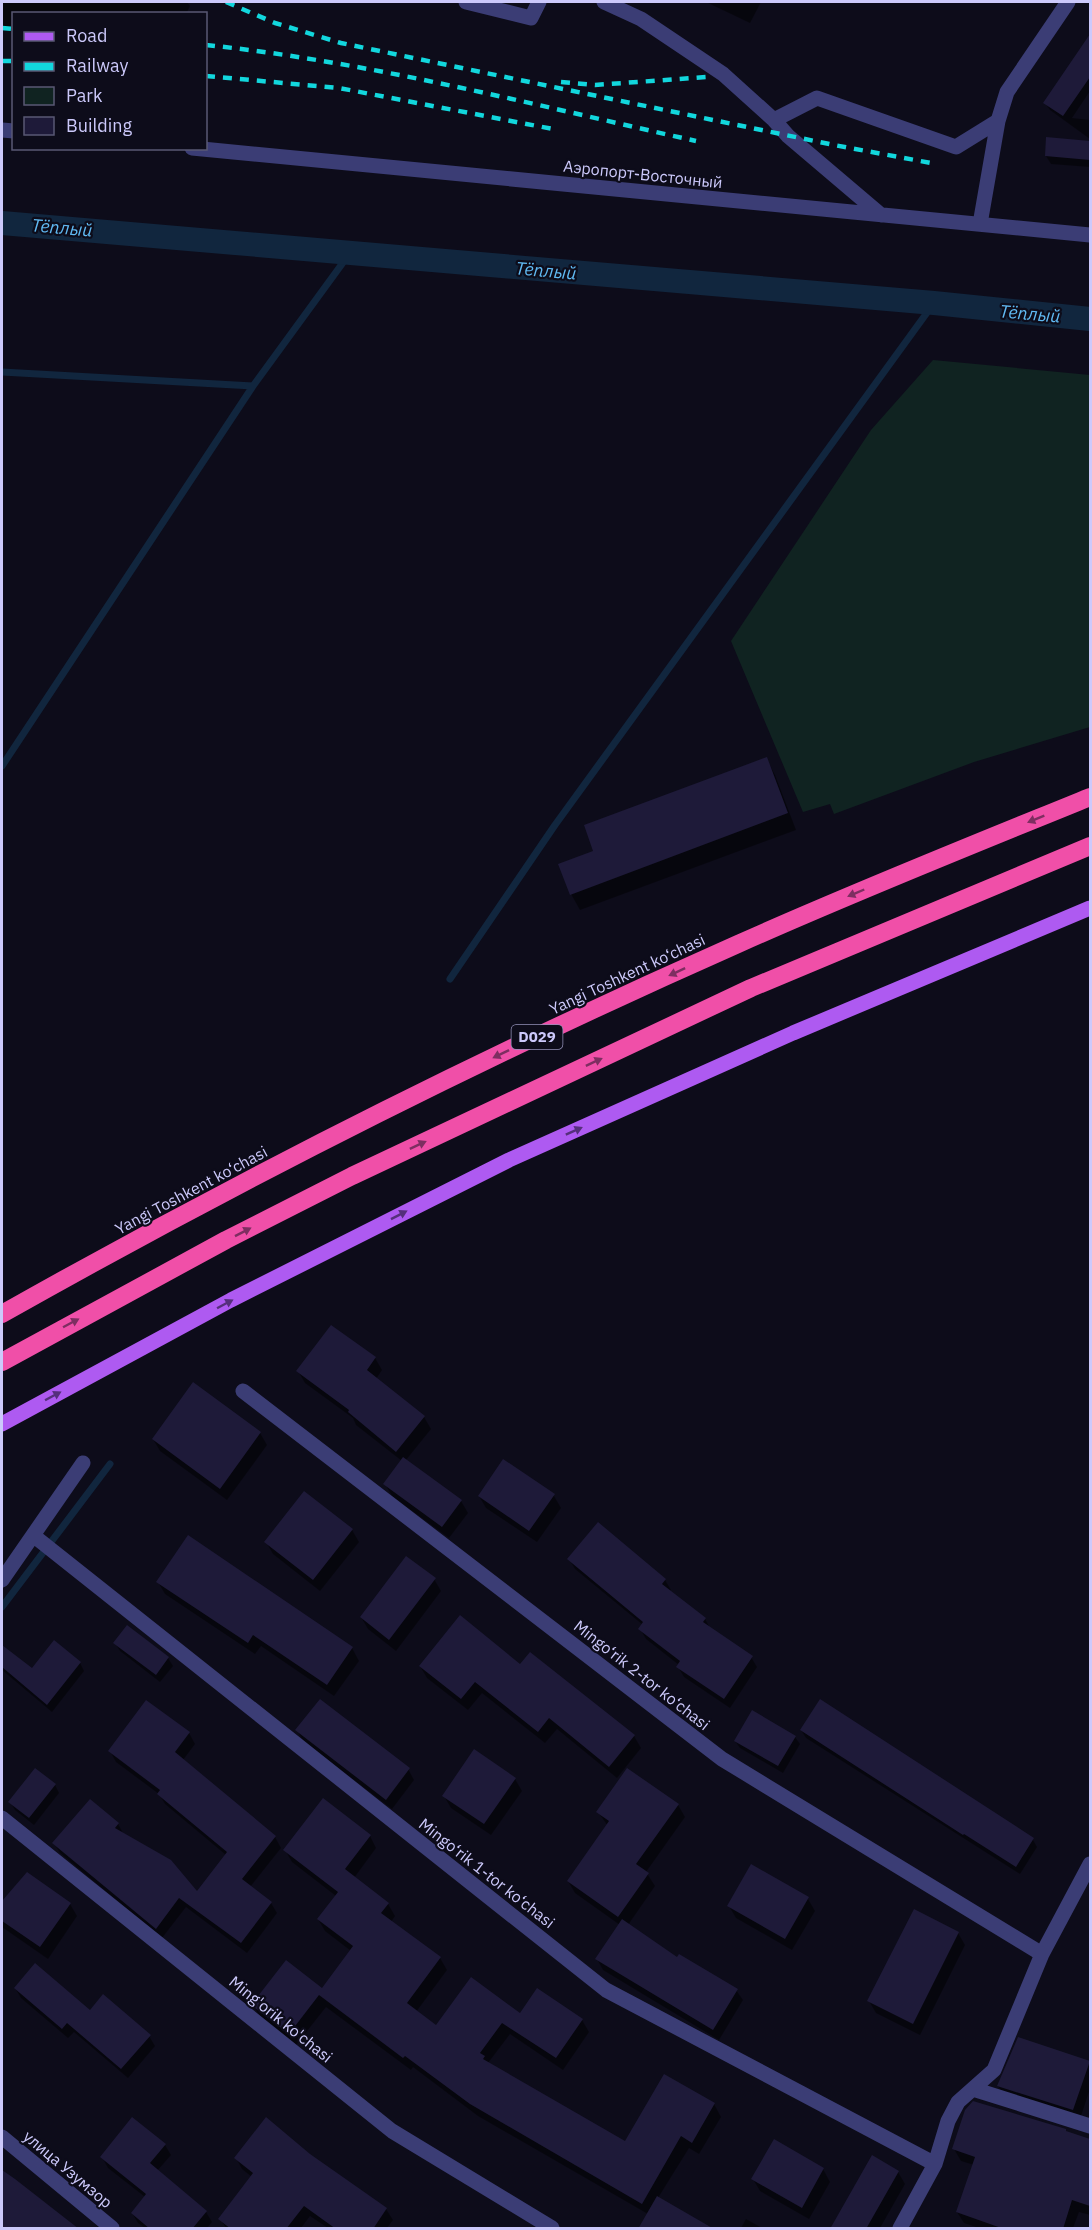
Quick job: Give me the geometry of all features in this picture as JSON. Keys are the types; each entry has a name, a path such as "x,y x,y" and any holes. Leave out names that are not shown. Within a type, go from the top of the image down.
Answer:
{"highway":[{"name":"Yangi Toshkent ko‘chasi","path":"2,1314 182,1215 403,1101 569,1022 738,944 939,858 1090,797"},
{"path":"2,1362 226,1240 352,1176 751,988 1090,846"}],"main road":[{"path":"2,1424 231,1300 509,1160 793,1033 1090,908"}],"street":[{"path":"466,2 531,18 539,2"},
{"path":"604,2 641,19 723,74 789,136 881,215"},
{"path":"980,225 998,121 1007,92 1068,2"},
{"path":"774,120 817,98 956,147 998,121"},
{"name":"Аэропорт-Восточный","path":"207,149 1090,235"},
{"name":"Mingo‘rik 2-tor ko‘chasi","path":"243,1391 722,1759 1042,1954"},
{"path":"2,1580 83,1463"},
{"name":"Mingo‘rik 1-tor ko‘chasi","path":"34,1536 56,1551 606,1990 935,2164"},
{"name":"Ming'orik ko'chasi","path":"2,1818 392,2131 552,2229"},
{"path":"900,2229 935,2164 948,2121 958,2102 993,2070 1042,1954 1090,1864"},
{"path":"973,2089 1090,2126"},
{"name":"улица Узумзор","path":"2,2137 112,2229"}],"green space":[{"path":"933,360 1090,375 1090,727 974,762 834,814 830,804 803,812 731,641 871,430"}],"building":[{"path":"1090,34 1090,77 1063,116 1043,103"},
{"path":"1046,137 1090,141 1090,160 1045,156"},
{"path":"767,757 788,813 570,895 558,864 593,851 584,825"},
{"path":"331,1325 376,1357 367,1370 425,1416 396,1452 348,1412 349,1410 296,1371"},
{"path":"193,1382 261,1432 220,1489 152,1439"},
{"path":"403,1457 462,1500 442,1527 383,1484"},
{"path":"503,1459 555,1494 529,1531 478,1496"},
{"path":"304,1491 353,1529 313,1580 264,1542"},
{"path":"598,1522 666,1579 662,1584 706,1618 703,1622 753,1656 724,1699 676,1667 680,1661 638,1629 643,1622 567,1559"},
{"path":"188,1535 353,1647 327,1685 253,1635 248,1643 156,1582"},
{"path":"406,1556 436,1578 389,1640 360,1617"},
{"path":"460,1615 520,1664 530,1652 635,1735 609,1767 549,1718 538,1732 475,1682 461,1699 419,1666"},
{"path":"127,1625 169,1657 156,1675 113,1643"},
{"path":"54,1640 81,1662 47,1705 2,1667 2,1645 32,1668"},
{"path":"320,1699 410,1768 386,1800 295,1730"},
{"path":"820,1699 1034,1838 1016,1867 800,1730"},
{"path":"146,1700 190,1732 175,1752 276,1836 242,1879 272,1902 241,1943 179,1898 156,1929 52,1843 90,1799 119,1823 115,1828 171,1860 197,1891 227,1852 157,1794 160,1790 108,1751"},
{"path":"752,1710 796,1736 778,1766 734,1741"},
{"path":"474,1749 516,1778 484,1824 442,1796"},
{"path":"35,1768 56,1784 29,1818 8,1802"},
{"path":"627,1768 679,1804 636,1864 649,1873 618,1917 567,1881 609,1821 596,1812"},
{"path":"323,1798 371,1835 345,1869 389,1903 381,1913 441,1957 407,2003 436,2025 471,1977 520,2013 537,1988 583,2019 556,2058 502,2023 480,2053 485,2056 483,2059 625,2141 664,2074 715,2103 692,2143 681,2136 642,2204 470,2104 405,2056 403,2058 319,1995 289,2034 251,2005 286,1960 322,1988 353,1946 317,1919 338,1892 283,1850"},
{"path":"751,1864 809,1897 785,1939 727,1906"},
{"path":"27,1872 71,1903 40,1947 2,1921 2,1901"},
{"path":"914,1909 959,1932 913,2024 867,2001"},
{"path":"622,1919 677,1957 679,1954 738,1989 713,2030 595,1959"},
{"path":"35,1963 90,2010 103,1994 151,2035 121,2069 67,2023 62,2029 14,1988"},
{"path":"1018,2037 1090,2061 1073,2110 997,2086"},
{"path":"973,2101 1066,2129 1066,2131 1090,2139 1090,2206 1072,2200 1063,2229 1004,2229 956,2212 975,2157 952,2149 965,2110"},
{"path":"132,2117 166,2144 150,2163 207,2211 192,2229 150,2229 131,2213 146,2194 100,2157"},
{"path":"266,2117 310,2154 387,2208 373,2229 336,2229 304,2206 286,2229 231,2229 218,2219 253,2173 234,2158"},
{"path":"774,2139 824,2168 802,2208 751,2179"},
{"path":"872,2155 899,2171 866,2229 830,2229"},
{"path":"2,2170 15,2179 79,2229 2,2229"},
{"path":"657,2196 714,2229 638,2229"}],"waterway":[{"name":"Тёплый","path":"2,223 934,303 1090,319"},
{"path":"2,766 253,386 350,253"},
{"path":"450,979 555,825 934,303"},
{"path":"2,372 253,386"},
{"path":"2,1607 110,1464"}],"railway":[{"path":"226,2 275,23 341,43 931,163"},
{"path":"2,28 12,29"},
{"path":"207,45 391,73 696,141"},
{"path":"2,61 12,61"},
{"path":"207,76 339,88 558,130"},
{"path":"561,82 595,85 707,77"}]}
